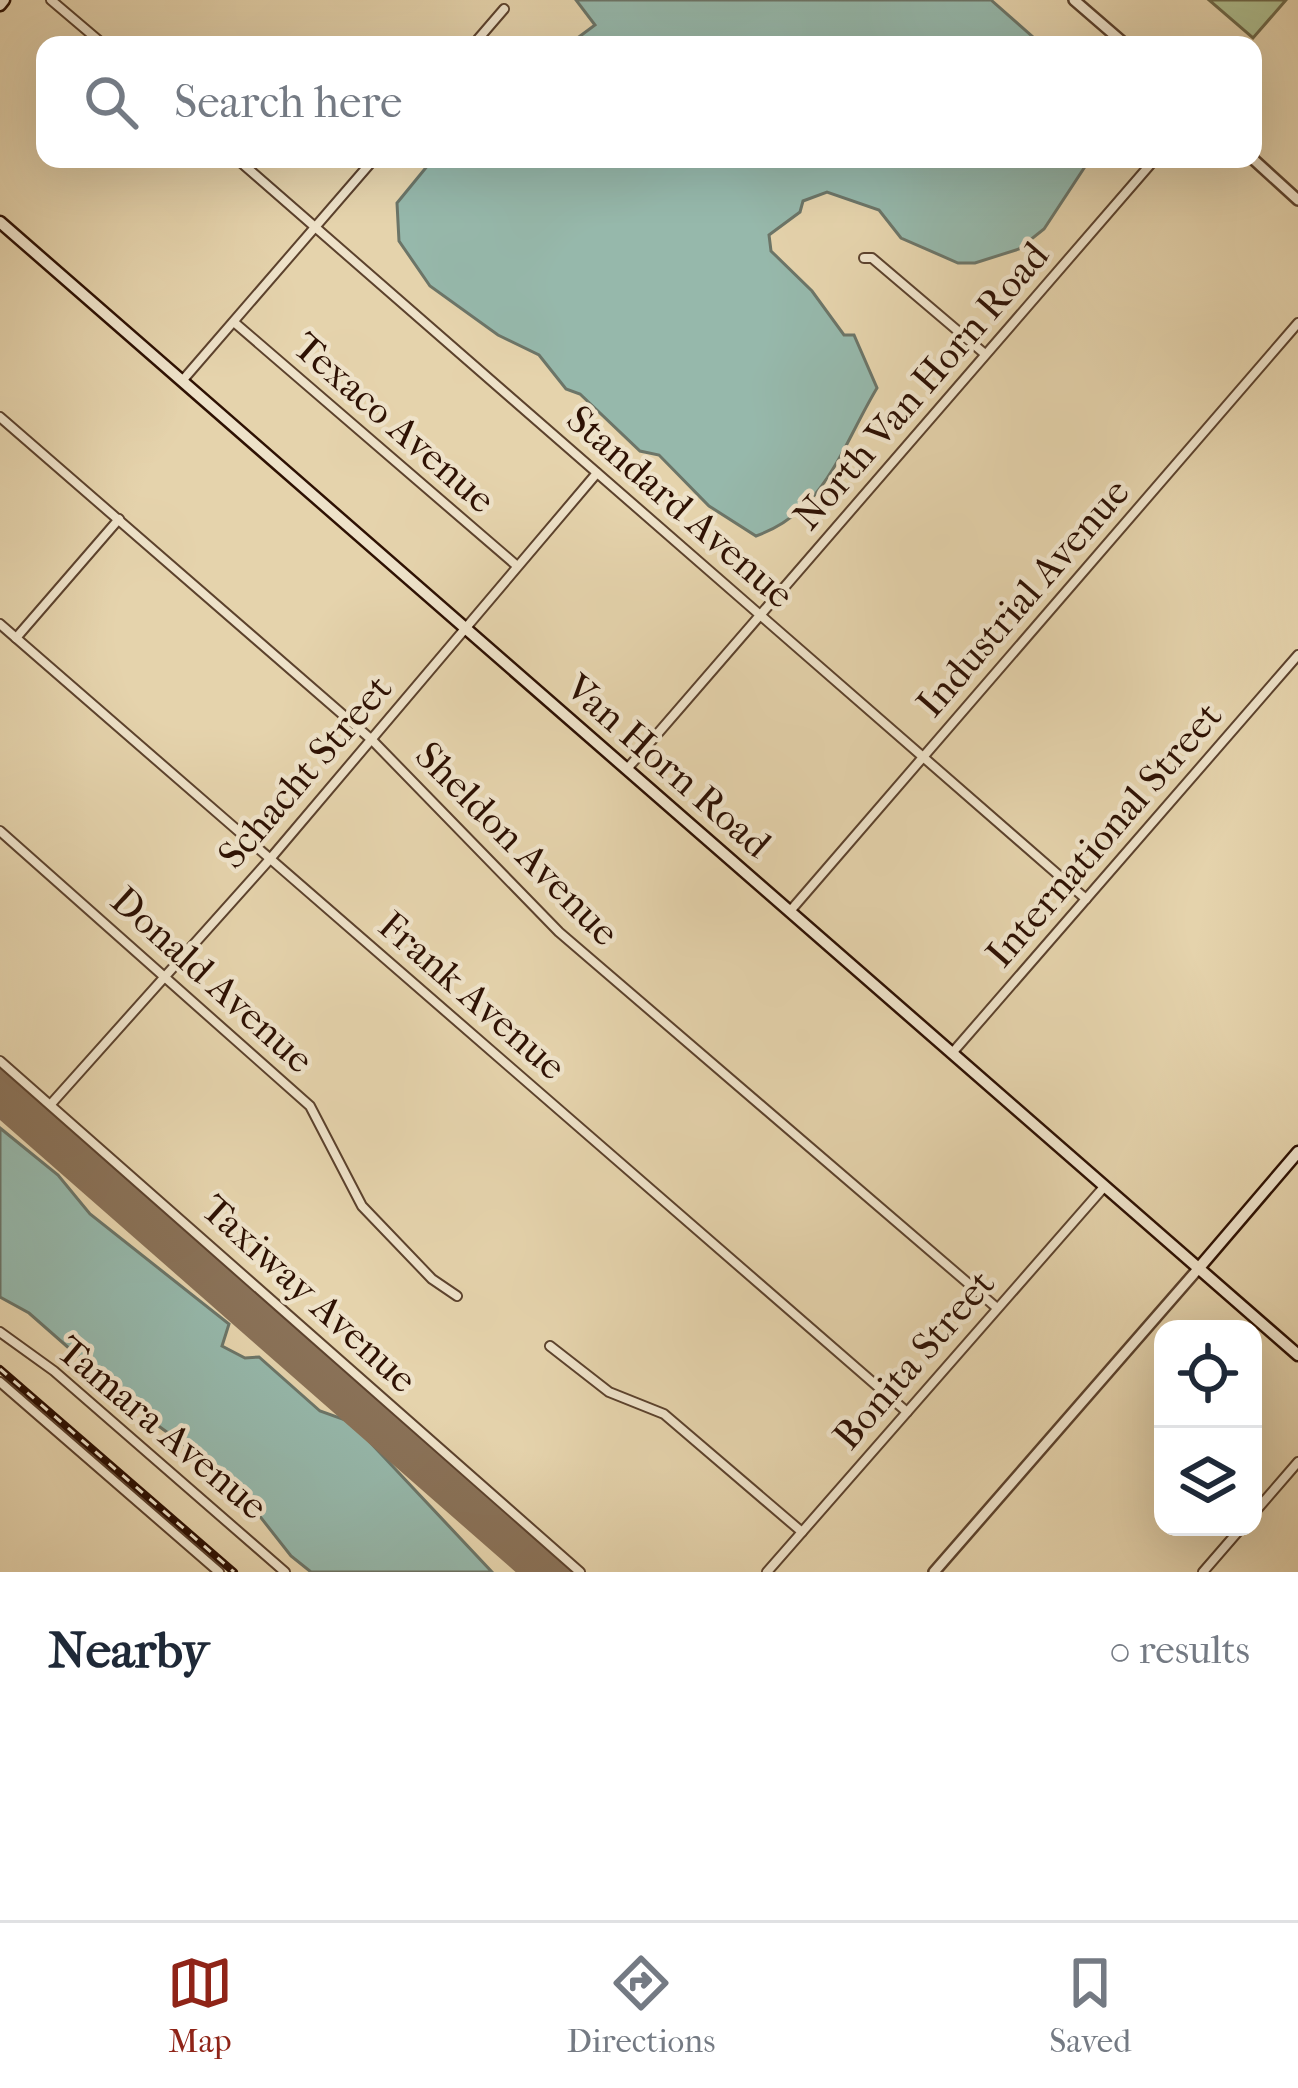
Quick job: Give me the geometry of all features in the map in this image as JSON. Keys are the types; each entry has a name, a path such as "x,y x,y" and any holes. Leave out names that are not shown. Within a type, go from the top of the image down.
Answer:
{"main road":[{"name":"Van Horn Road","path":"0,222 1298,1355"},
{"path":"1198,1269 1298,1152"}],"street":[{"path":"52,0 94,36"},
{"path":"1074,0 1116,36"},
{"path":"481,36 504,9"},
{"path":"1262,167 1298,200"},
{"name":"Standard Avenue","path":"247,168 1086,899"},
{"path":"182,381 366,168"},
{"name":"North Van Horn Road","path":"627,769 1147,168"},
{"path":"864,258 872,258 985,354"},
{"name":"Texaco Avenue","path":"235,323 516,565"},
{"name":"Industrial Avenue","path":"791,910 1298,323"},
{"name":"Sheldon Avenue","path":"0,417 372,740 559,932 997,1308"},
{"name":"Schacht Street","path":"51,1104 270,859 597,473"},
{"path":"16,638 119,519"},
{"name":"Frank Avenue","path":"0,624 907,1412"},
{"name":"International Street","path":"952,1052 1298,655"},
{"name":"Donald Avenue","path":"0,831 310,1106 362,1206 432,1279 457,1296"},
{"name":"Taxiway Avenue","path":"0,1061 580,1572"},
{"name":"Bonita Street","path":"767,1572 1104,1186"},
{"path":"934,1572 1198,1269"},
{"name":"Tamara Avenue","path":"0,1332 55,1371 285,1572"},
{"path":"550,1346 608,1392 664,1414 802,1532"},
{"path":"0,1382 219,1572"},
{"path":"1262,1504 1298,1462"},
{"path":"1202,1572 1234,1536"}],"green space":[{"path":"1209,0 1286,0 1251,36"}],"shaded area":[{"path":"576,0 991,0 1032,36 580,36 595,25"},
{"path":"426,168 1084,168 1044,229 1019,249 975,263 958,263 901,238 879,210 827,192 803,201 800,212 769,235 771,251 812,291 844,335 854,335 877,388 816,493 780,525 756,536 709,506 659,455 640,451 580,394 566,389 539,355 498,335 430,286 399,241 397,203"},
{"path":"0,1128 58,1175 90,1214 229,1324 222,1346 245,1358 259,1357 320,1411 351,1422 492,1572 311,1572 291,1556 229,1477 153,1422 29,1313 0,1297"}],"runway":[{"path":"0,1088 552,1572"}],"railway":[{"path":"0,1369 234,1572"}]}
